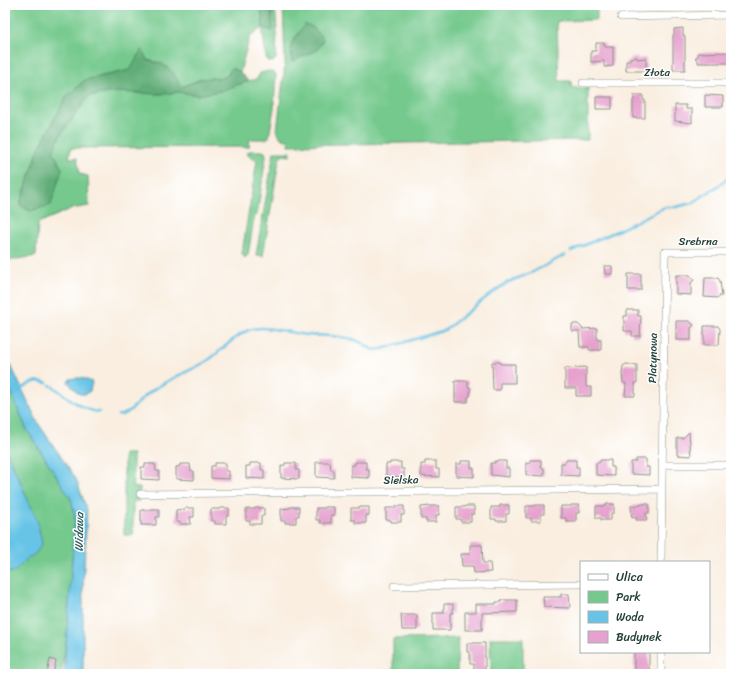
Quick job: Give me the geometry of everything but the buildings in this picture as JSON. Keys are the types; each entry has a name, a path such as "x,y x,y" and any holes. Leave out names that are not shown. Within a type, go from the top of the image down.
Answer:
{"street":[{"path":"621,17 731,15"},
{"name":"Złota","path":"583,83 731,83"},
{"name":"Srebrna","path":"665,252 731,252"},
{"name":"Platynowa","path":"661,561 665,252"},
{"path":"663,465 731,466"},
{"name":"Sielska","path":"140,494 662,489"},
{"path":"394,586 580,584"},
{"path":"661,653 661,674"}],"green space":[{"path":"5,5 260,5 263,27 273,31 271,5 275,5 277,32 276,59 273,62 268,61 266,57 262,28 250,36 240,72 232,68 226,77 201,79 181,87 162,63 147,60 130,70 85,80 67,96 40,146 20,204 62,169 53,151 61,134 89,96 115,92 160,94 179,92 198,95 220,91 257,79 260,73 268,71 276,74 274,108 269,137 266,139 250,139 249,147 71,148 69,158 77,158 80,174 88,176 89,206 71,209 38,223 36,256 5,261"},
{"path":"260,5 271,5 273,31 263,28"},
{"path":"283,5 597,5 597,20 557,21 559,81 571,81 572,88 588,88 588,140 289,145 289,141 281,138 277,131 285,64"},
{"path":"305,24 313,27 323,39 318,49 292,62 291,44"},
{"path":"142,49 147,60 159,63 168,68 175,76 181,87 201,79 226,77 232,68 240,72 248,81 220,91 198,95 179,92 160,94 115,92 89,96 61,134 53,151 62,169 51,205 30,211 20,205 40,146 67,96 85,80 130,70"},
{"path":"249,151 262,151 265,152 266,156 257,215 254,218 248,255 245,258 242,253 257,160 252,159 247,154"},
{"path":"274,152 290,152 290,156 281,155 279,160 263,256 256,255"},
{"path":"5,377 26,428 71,499 75,516 67,638 61,674 5,674"},
{"path":"124,454 133,454 133,487 140,488 139,501 133,501 133,535 124,535"},
{"path":"458,638 457,674 393,674 393,639"},
{"path":"490,638 523,638 523,674 491,674"}],"water":[{"name":"Widawa","path":"5,353 38,423 76,479 87,510 83,586 83,674 64,674 75,516 71,499 26,428 5,377"},
{"path":"82,378 92,382 90,391 86,394 79,394 68,382 70,379"},
{"path":"5,448 37,520 42,543 36,553 15,571 5,574"}],"waterway":[{"path":"571,251 619,230 665,207 676,207 692,203 718,186 731,174"},
{"path":"118,415 126,413 156,388 207,361 243,332 256,328 263,328 309,335 344,337 360,342 373,350 382,349 445,330 508,282 533,272 565,255"},
{"path":"20,389 36,381 47,383"},
{"path":"50,385 79,405 92,411 99,412"}]}
